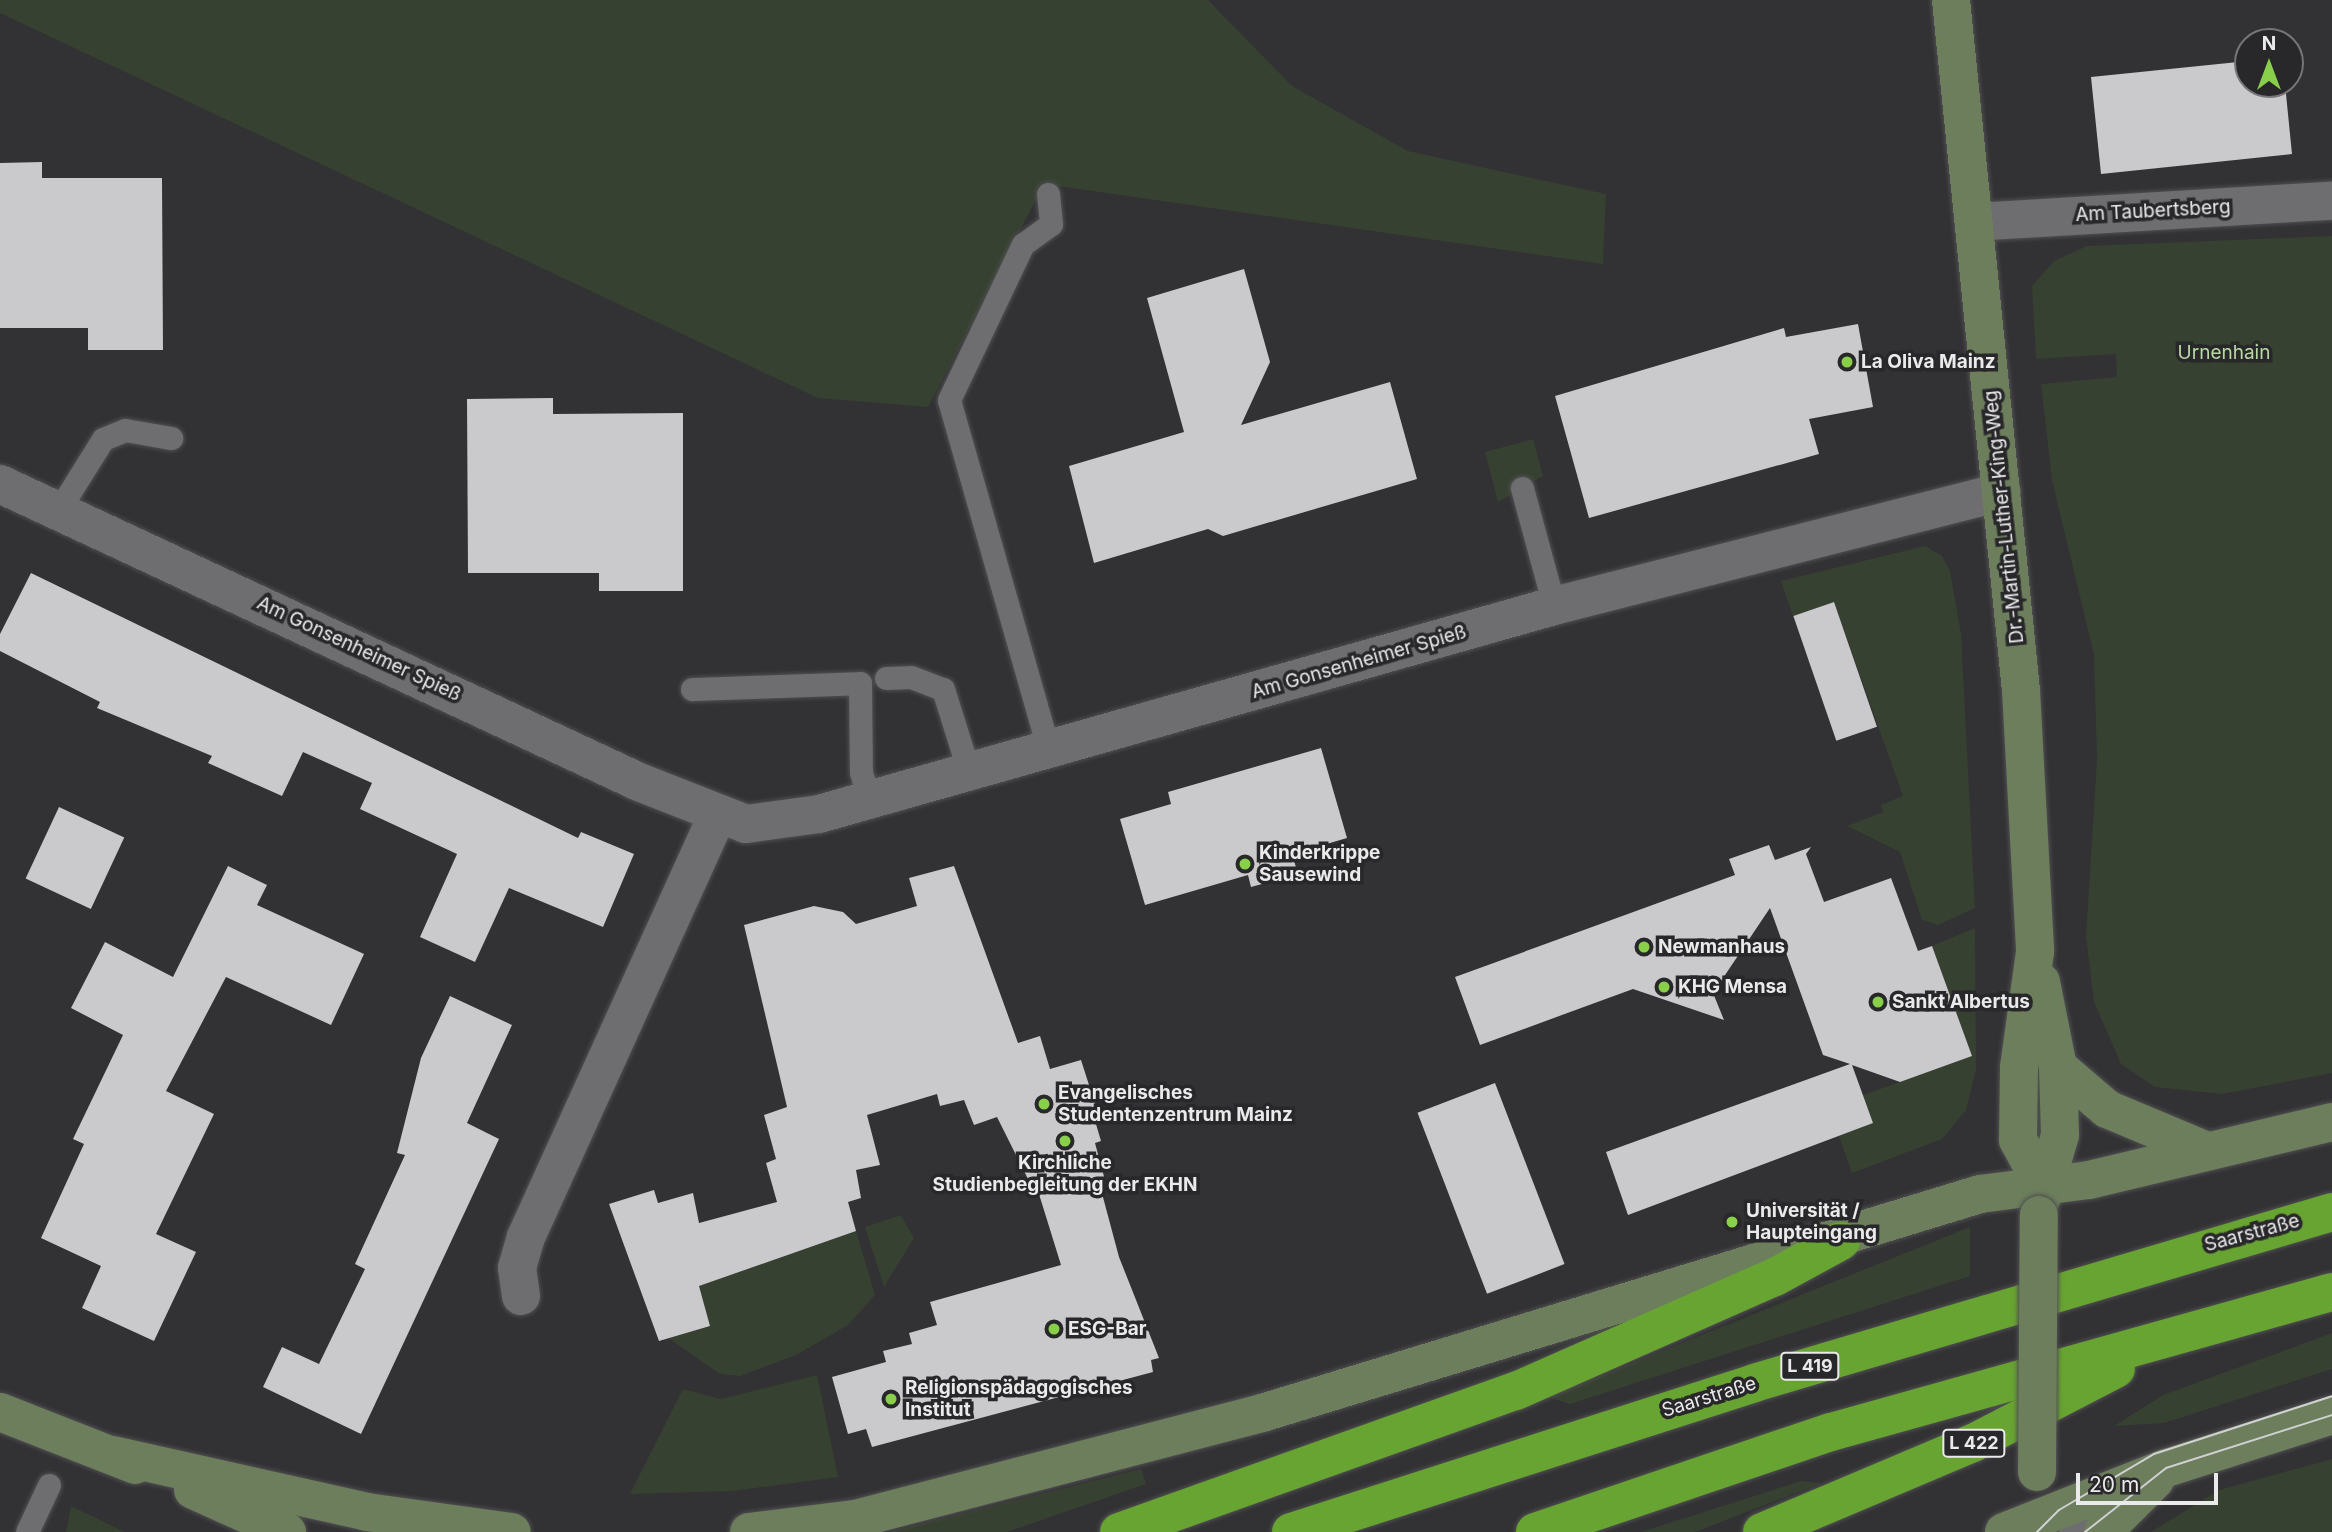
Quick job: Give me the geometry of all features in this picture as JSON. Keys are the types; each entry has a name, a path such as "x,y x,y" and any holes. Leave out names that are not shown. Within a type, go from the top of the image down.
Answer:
{"highway":[{"name":"Saarstraße","path":"1291,1532 1754,1383 2332,1212"},
{"path":"1119,1532 1516,1391 1775,1277 1841,1241"},
{"path":"1535,1532 1831,1432 2332,1292"},
{"name":"L 422","path":"1762,1532 1973,1443 2177,1335"}],"main road":[{"name":"Dr.-Martin-Luther-King-Weg","path":"1951,0 2021,690 2035,952 2058,1067 2060,1135 2041,1201"},
{"name":"Dr.-Martin-Luther-King-Weg","path":"2035,952 2019,1068 2018,1140 2041,1201"},
{"path":"2058,1067 2106,1109 2207,1151"},
{"path":"749,1532 855,1519 996,1486 1841,1241 1980,1194 2041,1201 2207,1151 2332,1122"},
{"path":"2022,1528 2037,1472 2041,1201"},
{"path":"0,1412 113,1455 287,1532"},
{"path":"2022,1528 2166,1468 2332,1415"},
{"path":"113,1455 367,1512 512,1532"},
{"path":"2103,1532 2166,1468"}],"street":[{"name":"Am Taubertsberg","path":"1974,222 2332,201"},
{"name":"Am Gonsenheimer Spieß","path":"0,485 717,815 746,824 772,822 869,800 1554,606 2002,492"},
{"path":"521,1296 517,1268 526,1237 717,815"}],"lane":[{"path":"1048,194 1051,224 1023,244 948,400 1049,751"},
{"path":"58,511 103,439 125,430 171,438"},
{"path":"1522,488 1554,606"},
{"path":"886,678 911,677 943,689 970,772"},
{"path":"692,689 860,682 861,772 869,800"},
{"path":"2070,1532 2166,1468"},
{"path":"27,1532 50,1485"}],"green space":[{"path":"0,0 1208,0 1292,86 1408,151 1606,194 1603,264 1044,184 928,407 818,398 0,13"},
{"name":"Urnenhain","path":"2332,236 2332,1073 2222,1094 2155,1087 2121,1064 2094,1002 2086,936 2097,759 2094,655 2052,480 2041,384 2117,377 2116,354 2036,359 2032,286 2054,261 2087,246"},
{"path":"1533,439 1543,476 1498,502 1485,452"},
{"path":"1925,546 1942,556 1950,571 1961,634 1975,908 1938,925 1922,920 1900,852 1847,826 1883,812 1881,805 1903,796 1834,602 1793,616 1781,581"},
{"path":"1975,928 1976,1070 1966,1110 1942,1139 1852,1173 1824,1094 1863,1095 1972,1056 1932,946"},
{"path":"901,1215 914,1238 884,1287 865,1227"},
{"path":"1970,1227 1970,1276 1570,1404 1548,1397"},
{"path":"856,1231 875,1295 848,1325 796,1355 740,1376 720,1374 668,1338 710,1326 699,1286"},
{"path":"2332,1333 2332,1369 2164,1423 2114,1426 2163,1395"},
{"path":"817,1375 838,1477 733,1491 630,1494 683,1389 721,1399"},
{"path":"2332,1459 2332,1532 2151,1532 2219,1490"},
{"path":"1141,1469 1146,1484 1007,1532 889,1532"},
{"path":"1801,1481 1821,1483 1695,1532 1641,1532"},
{"path":"71,1506 125,1532 66,1532"}],"building":[{"path":"2234,62 2234,98 2286,98 2292,154 2101,174 2091,77"},
{"path":"42,162 42,178 162,178 163,350 88,350 88,328 0,328 0,163"},
{"path":"1244,269 1270,362 1241,425 1390,382 1417,479 1223,536 1208,529 1094,563 1069,466 1184,432 1147,298"},
{"path":"1858,324 1873,407 1809,419 1819,454 1589,518 1555,396 1784,328 1786,337"},
{"path":"553,398 553,414 683,413 683,591 599,591 599,573 468,573 467,399"},
{"path":"31,573 578,838 581,832 634,854 603,927 509,888 475,962 420,937 457,854 360,809 372,783 303,752 282,796 208,763 212,756 97,708 100,702 0,651 0,634"},
{"path":"1834,602 1877,727 1836,741 1793,616"},
{"path":"1321,748 1347,838 1292,854 1298,874 1251,887 1248,875 1145,905 1120,819 1171,804 1168,792"},
{"path":"59,807 124,837 91,909 26,879"},
{"path":"1769,845 1775,860 1811,847 1806,854 1824,902 1891,878 1918,951 1932,946 1972,1056 1900,1082 1852,1065 1873,1123 1628,1215 1606,1152 1850,1064 1823,1055 1770,908 1713,993 1724,1020 1633,989 1480,1045 1455,977 1735,875 1729,859"},
{"path":"228,866 267,885 257,905 364,954 331,1025 226,977 166,1091 214,1114 156,1234 196,1252 154,1341 82,1308 101,1266 41,1238 84,1144 73,1139 123,1035 71,1008 105,942 173,977"},
{"name":"Evangelisches Studentenzentrum Mainz","path":"954,866 1018,1043 1040,1036 1050,1069 1081,1060 1098,1113 1093,1114 1101,1141 1095,1143 1106,1184 1100,1186 1119,1257 1159,1358 1151,1360 1153,1372 872,1447 866,1429 848,1434 832,1377 886,1362 883,1351 912,1344 909,1333 937,1325 930,1302 1061,1265 1034,1178 1028,1179 997,1117 974,1125 964,1100 940,1106 937,1094 867,1115 880,1165 856,1170 861,1198 848,1202 856,1231 699,1286 710,1326 659,1341 609,1204 654,1190 658,1203 693,1193 699,1223 777,1202 766,1163 776,1159 764,1115 787,1107 744,925 814,906 843,912 856,924 917,906 909,878"},
{"path":"450,996 512,1025 467,1123 499,1139 361,1434 263,1387 282,1347 319,1364 365,1269 355,1264 405,1155 397,1153 421,1058"},
{"path":"1495,1083 1565,1264 1487,1294 1418,1113"}],"tram line":[{"path":"2037,1532 2059,1510 2154,1454 2332,1396"},
{"path":"2085,1532 2166,1468 2332,1415"}],"place":[{"name":"La Oliva Mainz","path":"1847,362"},
{"name":"Kinderkrippe Sausewind","path":"1245,864"},
{"name":"Newmanhaus","path":"1644,947"},
{"name":"KHG Mensa","path":"1664,987"},
{"name":"Sankt Albertus","path":"1878,1002"},
{"name":"Evangelisches Studentenzentrum Mainz","path":"1044,1104"},
{"name":"Kirchliche Studienbegleitung der EKHN","path":"1065,1141"},
{"name":"Universität / Haupteingang","path":"1732,1222"},
{"name":"ESG-Bar","path":"1054,1329"},
{"name":"Religionspädagogisches Institut","path":"891,1399"}]}
